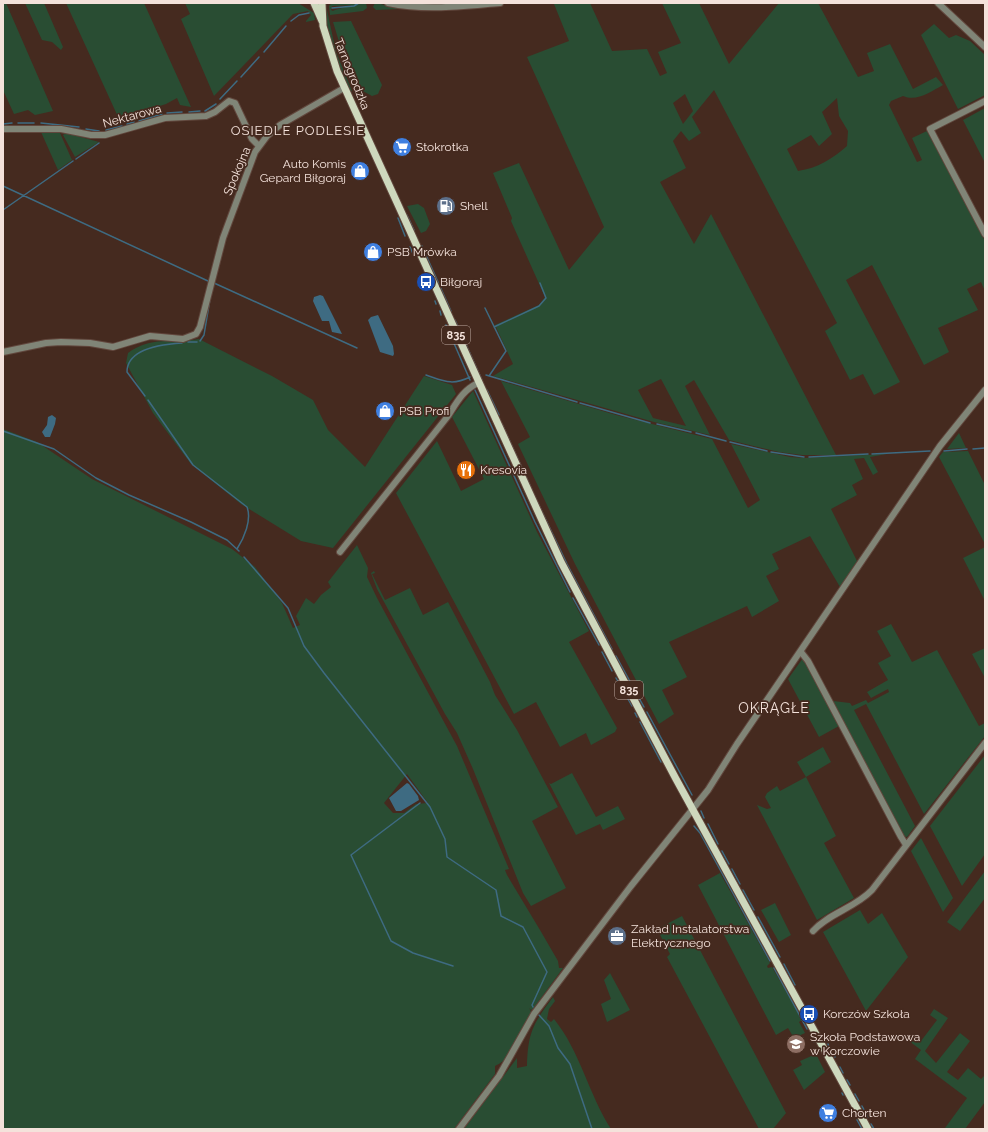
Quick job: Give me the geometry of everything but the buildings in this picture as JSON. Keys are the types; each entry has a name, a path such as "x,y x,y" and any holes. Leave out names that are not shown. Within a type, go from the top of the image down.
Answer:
{"main road":[{"name":"Tarnogrodzka","path":"314,3 322,21 334,64 344,88 478,383"},
{"name":"Tarnogrodzka","path":"322,3 322,21"},
{"name":"835","path":"478,383 561,562 693,809 868,1129"}],"street":[{"path":"388,3 422,8 500,3"},
{"path":"938,3 985,47"},
{"name":"Spokojna","path":"3,352 46,343 71,342 113,347 150,336 178,339 196,334 200,327 211,280 230,217 249,165 259,146 267,136 283,122 344,88"},
{"name":"Nektarowa","path":"3,129 61,129 91,135 105,135 165,118 206,116 215,112 229,101 235,103 252,139 259,146"},
{"path":"985,101 930,129 982,224 985,234"},
{"path":"340,552 448,416 460,396 469,387 478,383"},
{"path":"459,1129 499,1076 534,1014 712,786 737,744 940,446 985,390"},
{"path":"801,652 808,661 901,838 906,844"},
{"path":"813,931 823,922 865,897 985,743"}],"green space":[{"path":"3,3 6,3 53,111 35,115 28,110 14,114 3,90"},
{"path":"25,3 44,3 63,47 61,50 52,42 42,40"},
{"path":"66,3 144,3 191,107 180,105 177,98 166,104 119,119"},
{"path":"185,3 298,3 314,13 315,20 306,22 311,15 308,11 293,14 214,96 181,19 190,14"},
{"path":"332,3 357,3 355,5 366,3 367,8 363,11 330,15 329,6","holes":["355,5 333,11 331,10 332,6"]},
{"path":"375,3 399,9 376,10 373,7"},
{"path":"590,3 612,51 647,49 660,76 667,73 658,52 681,43 662,3 699,3 729,64 779,3 818,3 858,77 874,71 867,53 890,44 913,89 936,77 943,85 918,97 908,98 903,96 891,101 889,105 917,162 922,160 912,138 927,131 985,241 985,291 981,282 967,289 978,310 938,328 949,352 924,365 872,265 846,280 900,382 874,395 863,374 850,380 825,331 837,323 714,90 692,117 701,133 689,141 681,131 673,141 686,168 660,182 694,244 711,214 836,455 802,455 779,452 729,440 694,380 685,386 710,435 654,422 493,376 513,364 495,325 539,305 545,297 511,221 512,218 493,173 519,163 569,270 604,227 527,57 569,41 554,4","holes":["685,94 693,111 683,124 673,103","837,98 839,116 848,131 847,146 824,162 812,168 798,171 787,149 811,135 819,146 832,134 822,112","661,379 686,426 653,418 638,390"]},
{"path":"327,10 336,52 352,91 349,92 329,32 324,11"},
{"path":"351,21 382,85 378,94 372,96 361,90 341,48 333,22"},
{"path":"934,24 949,38 956,35 970,41 985,55 985,95 958,109 921,35"},
{"path":"985,108 985,163 963,120"},
{"path":"57,131 60,133 72,160 58,170 41,132"},
{"path":"66,133 99,142 75,157 63,135"},
{"path":"418,204 424,208 430,224 426,231 421,233 407,206"},
{"path":"199,339 272,376 313,400 328,430 365,467 424,376 452,385 456,394 333,548 301,541 241,504 191,464 153,413 126,363 128,353 145,344 153,342"},
{"path":"501,381 616,415 712,439 748,508 760,500 731,444 790,457 804,458 887,454 870,457 878,472 873,475 864,458 854,459 863,479 852,485 857,495 831,509 857,561 840,587 810,536 772,554 779,569 766,576 779,601 752,617 747,606 669,642 687,677 662,690 674,714 659,724 575,564 518,444 530,437"},
{"path":"473,391 537,532 589,631 569,642 617,728 615,732 591,745 586,733 560,747 536,702 514,714 396,493 437,441 461,491 484,479 452,417"},
{"path":"3,429 37,442 92,479 232,549 255,567 282,603 293,628 300,625 296,616 306,598 314,604 321,595 331,587 328,582 357,545 368,568 367,577 377,598 457,746 509,869 505,870 507,875 558,961 559,968 563,968 533,1009 531,1010 529,1008 532,1013 521,1036 507,1057 495,1066 495,1074 454,1129 3,1129","holes":["407,774 428,803 416,804 404,813 393,813 384,803"]},
{"path":"959,433 966,448 947,449"},
{"path":"968,451 985,485 985,544 939,457 943,452"},
{"path":"985,547 985,601 963,558"},
{"path":"374,571 375,573 372,574 385,600 410,588 423,615 448,602 490,682 495,695 517,730 558,807 532,821 566,888 531,906 523,893 457,733 445,714 377,589 371,573"},
{"path":"891,624 912,662 937,650 979,726 985,723 985,736 924,814 866,704 854,710 915,826 907,837 903,836 833,701 850,703 852,706 866,700 868,703 889,692 888,689 871,698 867,692 888,680 878,663 891,656 877,631"},
{"path":"985,648 985,678 972,654"},
{"path":"803,658 839,726 819,737 788,679"},
{"path":"823,747 831,762 806,777 797,762"},
{"path":"985,755 985,854 962,886 930,826"},
{"path":"572,773 596,817 618,806 625,819 603,830 600,824 576,835 549,783 551,784"},
{"path":"806,777 836,836 824,843 854,898 817,920 757,805 767,809 771,808 765,797 767,793 777,786 780,791"},
{"path":"921,838 953,898 943,912 911,851"},
{"path":"985,871 985,898 960,931 947,922"},
{"path":"720,873 770,963 767,966 768,968 772,967 802,1020 799,1022 805,1033 794,1038 788,1028 776,1035 698,885"},
{"path":"775,903 791,935 779,942 761,910"},
{"path":"860,910 868,924 882,913 908,957 866,1011 823,932"},
{"path":"682,916 786,1113 773,1129 759,1129 667,957 670,954 657,929"},
{"path":"610,973 630,1010 607,1022 601,1004 611,999 604,980"},
{"path":"553,997 555,1001 549,1009 547,1019 551,1022 554,1019 571,1045 596,1102 611,1129 464,1129 517,1058 517,1068 527,1066 530,1036 536,1022"},
{"path":"934,1009 948,1018 925,1051 936,1063 960,1033 970,1041 947,1072 958,1080 968,1068 981,1079 985,1075 985,1102 965,1129 945,1128 967,1098 915,1059 921,1050 909,1041 913,1035 921,1041 937,1020 930,1015"},
{"path":"816,1054 825,1072 804,1090 793,1070 802,1065 800,1061"}],"water":[{"path":"320,295 323,296 342,334 332,332 329,321 322,321 313,301 314,297"},
{"path":"378,315 393,346 393,356 380,352 368,320 371,317"},
{"path":"52,415 56,418 55,424 50,437 45,437 42,432 47,425 48,417"},
{"path":"407,783 418,796 419,800 401,811 396,811 389,798"}],"waterway":[{"path":"332,8 354,6 359,3"},
{"path":"291,21 299,15 309,13"},
{"path":"264,52 286,26"},
{"path":"241,77 259,57"},
{"path":"220,99 237,81"},
{"path":"205,111 216,104"},
{"path":"189,112 200,111"},
{"path":"167,113 182,112"},
{"path":"139,121 162,114"},
{"path":"127,124 134,122"},
{"path":"3,124 12,123"},
{"path":"18,123 34,123"},
{"path":"41,123 79,127"},
{"path":"106,130 122,126"},
{"path":"86,129 99,131"},
{"path":"76,159 99,143"},
{"path":"3,210 73,161"},
{"path":"3,186 208,281"},
{"path":"407,215 414,230"},
{"path":"398,218 405,236"},
{"path":"410,247 414,256"},
{"path":"425,253 451,311"},
{"path":"214,283 357,348"},
{"path":"494,327 539,306 546,298 540,283"},
{"path":"200,341 204,335 210,299"},
{"path":"485,308 506,351 489,376"},
{"path":"440,311 441,315"},
{"path":"455,320 482,380"},
{"path":"446,325 470,380"},
{"path":"188,342 197,342"},
{"path":"145,396 127,372 133,357 157,346 182,343"},
{"path":"426,375 448,382 464,380 470,377"},
{"path":"486,375 577,402"},
{"path":"475,390 535,522 570,592"},
{"path":"487,390 499,415"},
{"path":"148,400 193,465 247,507 249,518 248,523 245,534 237,549"},
{"path":"580,403 650,423"},
{"path":"502,424 532,490"},
{"path":"657,424 691,432"},
{"path":"3,431 54,449 96,478 129,495 191,522 227,540 239,551"},
{"path":"696,433 726,441"},
{"path":"730,442 767,451"},
{"path":"973,449 985,448"},
{"path":"944,451 967,449"},
{"path":"872,454 930,451"},
{"path":"771,452 804,457"},
{"path":"809,457 868,454"},
{"path":"535,497 567,564 612,649"},
{"path":"244,557 288,608 304,646 324,673 430,807 445,839 447,857 496,890 501,916 523,927 547,972 532,1005 533,1007"},
{"path":"573,598 599,645"},
{"path":"602,652 612,671"},
{"path":"616,656 644,707"},
{"path":"616,678 632,706"},
{"path":"647,712 692,795"},
{"path":"635,713 637,717"},
{"path":"640,722 661,762"},
{"path":"420,803 351,855 391,941 413,953 453,966"},
{"path":"701,811 704,818"},
{"path":"708,824 718,844"},
{"path":"694,826 700,833 770,961"},
{"path":"722,851 729,864"},
{"path":"732,869 740,884"},
{"path":"743,890 754,910"},
{"path":"758,917 780,957"},
{"path":"784,964 795,985"},
{"path":"774,968 807,1029"},
{"path":"539,1015 549,1026 558,1048 570,1064 592,1129"},
{"path":"812,1038 814,1042"},
{"path":"828,1044 830,1049"},
{"path":"840,1067 843,1073"},
{"path":"847,1080 850,1085"},
{"path":"855,1094 859,1101"},
{"path":"862,1106 868,1117"},
{"path":"851,1110 854,1114"},
{"path":"857,1120 862,1129"},
{"path":"871,1124 874,1129"}],"place":[{"name":"Stokrotka","path":"402,147"},
{"name":"Auto Komis Gepard Biłgoraj","path":"360,171"},
{"name":"Shell","path":"446,206"},
{"name":"PSB Mrówka","path":"373,252"},
{"name":"Biłgoraj","path":"426,282"},
{"name":"PSB Profi","path":"385,411"},
{"name":"Kresovia","path":"466,470"},
{"name":"Zakład Instalatorstwa Elektrycznego","path":"617,936"},
{"name":"Korczów Szkoła","path":"809,1014"},
{"name":"Szkoła Podstawowa w Korczowie","path":"796,1044"},
{"name":"Chorten","path":"828,1113"}],"district":[{"name":"OSIEDLE PODLESIE","path":"298,130"},
{"name":"OKRĄGŁE","path":"774,708"}]}
